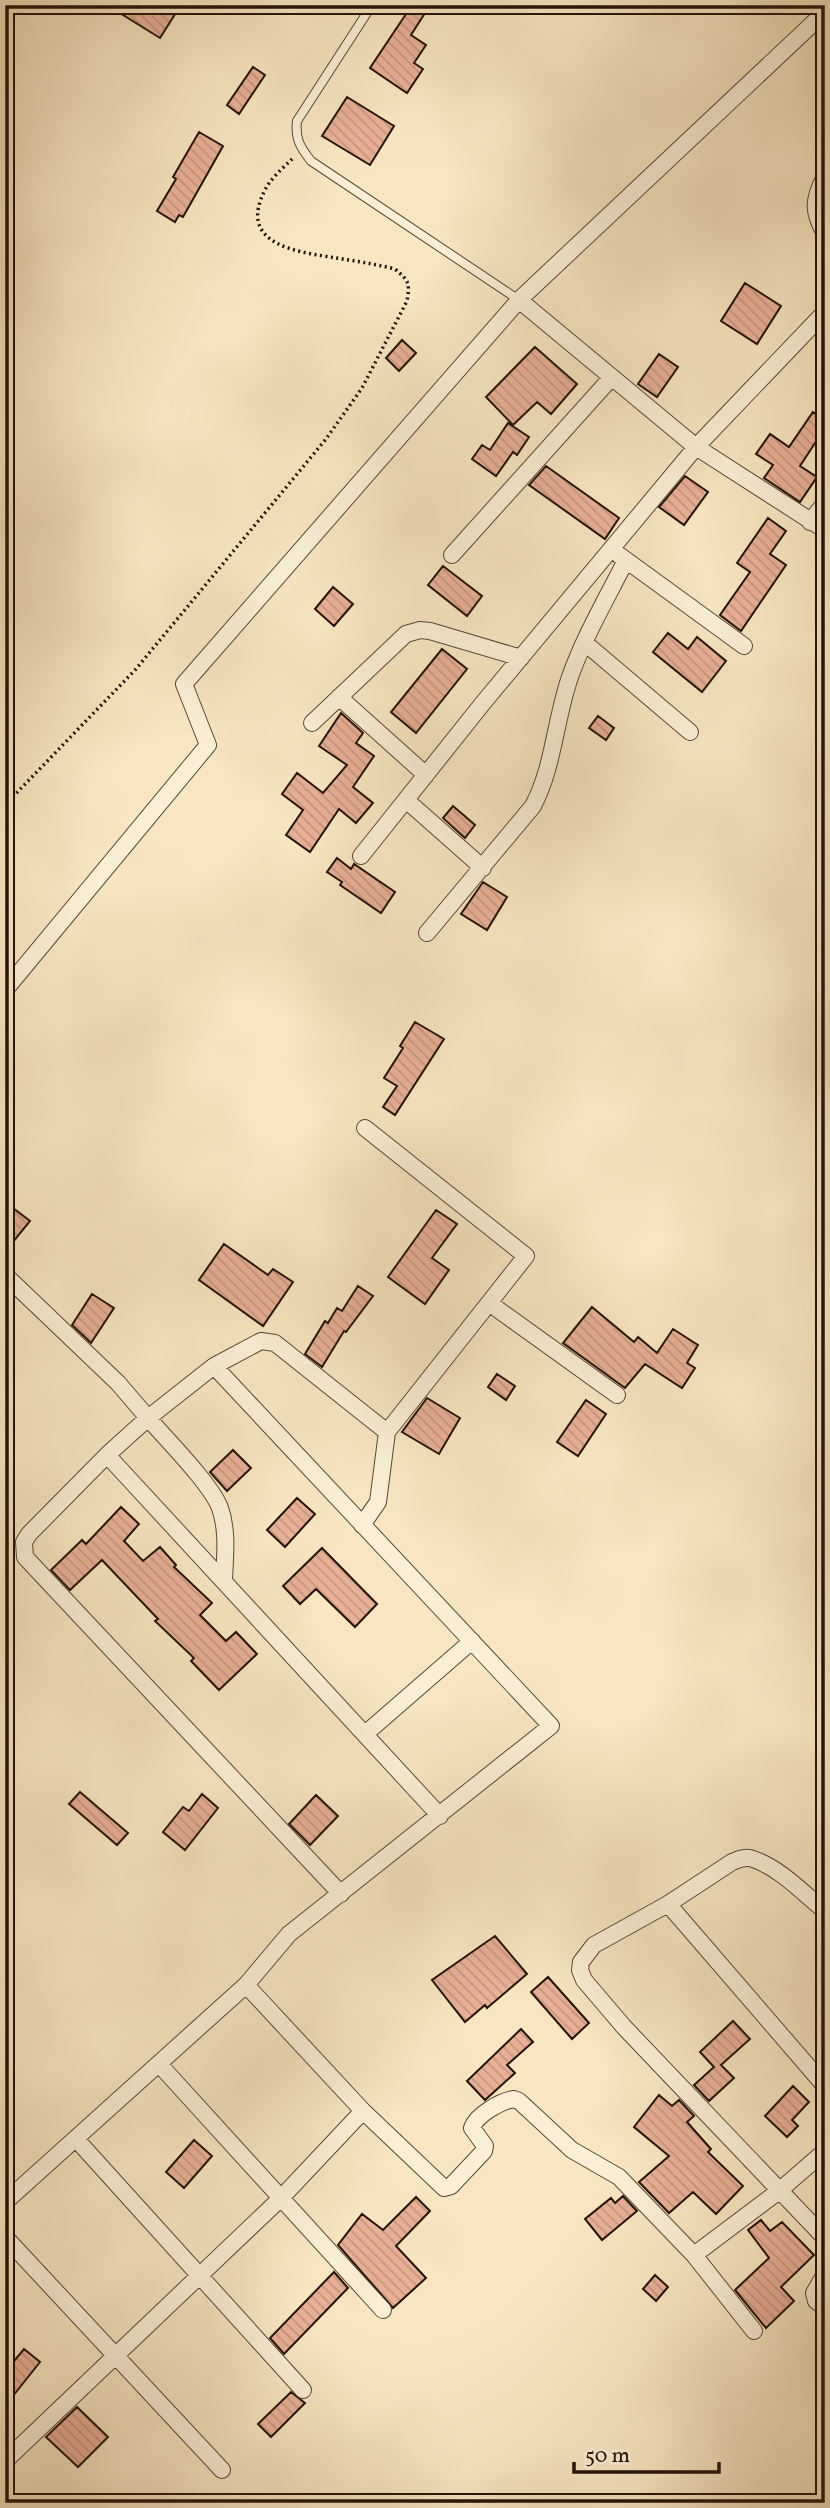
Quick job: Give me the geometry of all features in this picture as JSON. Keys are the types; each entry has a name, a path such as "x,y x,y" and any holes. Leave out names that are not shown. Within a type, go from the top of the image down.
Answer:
{"street":[{"path":"5,990 208,745 184,684 519,300 825,12"},
{"path":"825,176 817,191 814,205 825,234"},
{"path":"519,300 696,447 825,530"},
{"path":"361,856 696,447 825,312"},
{"path":"452,555 612,377"},
{"path":"810,522 825,503"},
{"path":"611,549 744,646"},
{"path":"427,933 520,824 543,788 570,676 626,560"},
{"path":"312,723 406,634 413,631 430,631 521,658"},
{"path":"585,643 690,732"},
{"path":"339,697 426,775"},
{"path":"406,800 482,868"},
{"path":"362,1525 378,1502 387,1432 526,1256 365,1128"},
{"path":"5,1275 118,1383 211,1491 219,1506 225,1531 224,1580"},
{"path":"489,1303 617,1395"},
{"path":"341,1894 24,1557 23,1542 107,1455 149,1418 214,1367 250,1346 268,1341 280,1347 387,1432"},
{"path":"5,2202 246,1985 289,1934 551,1726 214,1367"},
{"path":"107,1455 440,1816"},
{"path":"365,1734 472,1641"},
{"path":"825,1911 777,1872 753,1858 744,1858 732,1862 668,1904 594,1945 585,1953 580,1970 584,1980 624,2027 825,2238"},
{"path":"668,1904 825,2086"},
{"path":"246,1985 363,2111 446,2189 484,2151 485,2146 472,2128 475,2121 503,2102 514,2099 519,2101 572,2150 619,2177 694,2255 754,2331"},
{"path":"159,2064 383,2310"},
{"path":"5,2461 281,2198 363,2111"},
{"path":"75,2139 303,2390"},
{"path":"694,2255 822,2159"},
{"path":"5,2238 222,2470"},
{"path":"825,2274 814,2293 816,2301 825,2308"}],"lane":[{"path":"372,5 298,121 295,136 301,149 311,161 519,300"}],"path":[{"path":"5,805 136,669 326,439 362,388 407,301 407,280 395,270 295,252 264,235 258,222 263,195 271,180 301,149"}],"building":[{"path":"107,5 167,5 177,11 160,38"},
{"path":"412,5 425,13 411,35 426,45 414,63 423,69 407,93 370,68"},
{"path":"253,67 265,75 239,114 227,105"},
{"path":"347,97 394,126 370,165 322,136"},
{"path":"199,132 223,146 183,217 179,215 175,222 157,211"},
{"path":"745,283 781,306 757,344 721,321"},
{"path":"402,340 416,353 399,371 386,358"},
{"path":"535,347 577,384 551,414 537,402 513,425 486,397"},
{"path":"659,354 678,367 657,397 638,384"},
{"path":"813,412 825,420 825,445 817,440 800,466 817,477 800,502 764,478 773,465 756,454 770,434 789,447"},
{"path":"508,423 529,437 517,455 513,452 496,476 472,459 482,445 490,450"},
{"path":"546,466 619,518 605,539 529,485"},
{"path":"685,476 708,492 684,525 659,507"},
{"path":"768,518 786,531 770,554 786,565 741,631 720,615 750,572 737,563"},
{"path":"443,566 482,596 467,616 428,585"},
{"path":"333,587 353,604 334,626 315,609"},
{"path":"668,633 688,649 697,637 726,661 702,692 653,652"},
{"path":"442,649 467,669 416,733 391,712"},
{"path":"341,713 363,733 356,743 374,756 353,787 373,803 356,823 339,809 310,852 286,835 303,810 282,794 297,773 323,793 347,765 319,746"},
{"path":"598,716 614,728 606,740 589,728"},
{"path":"453,806 475,825 465,838 443,818"},
{"path":"337,858 351,869 354,864 395,892 381,913 340,885 342,882 327,872"},
{"path":"483,882 507,897 487,930 461,914"},
{"path":"415,1022 444,1039 395,1115 383,1107 397,1086 384,1078"},
{"path":"5,1202 30,1221 5,1252"},
{"path":"436,1210 457,1224 432,1258 449,1270 425,1304 388,1277"},
{"path":"224,1244 268,1275 273,1269 293,1282 263,1326 199,1280"},
{"path":"358,1286 373,1296 346,1332 344,1331 322,1367 305,1354 325,1321 328,1323 337,1308 342,1311"},
{"path":"92,1294 114,1308 91,1343 72,1325"},
{"path":"592,1307 634,1342 638,1337 657,1353 673,1329 698,1345 687,1363 695,1368 682,1388 645,1364 625,1388 563,1343"},
{"path":"497,1374 515,1386 506,1400 488,1387"},
{"path":"427,1398 460,1418 439,1454 402,1432"},
{"path":"586,1400 606,1414 578,1456 557,1442"},
{"path":"233,1450 251,1468 227,1491 210,1472"},
{"path":"297,1498 315,1514 285,1547 267,1530"},
{"path":"121,1507 139,1524 124,1541 143,1561 160,1547 176,1565 174,1567 212,1603 200,1615 226,1641 236,1632 257,1654 219,1690 191,1661 194,1658 155,1621 158,1619 102,1560 70,1590 51,1570 82,1540 86,1544"},
{"path":"322,1548 377,1604 355,1627 316,1589 300,1604 283,1586"},
{"path":"80,1792 128,1833 117,1845 69,1804"},
{"path":"202,1794 218,1808 185,1850 163,1832 183,1807 189,1811"},
{"path":"316,1795 338,1816 310,1845 289,1824"},
{"path":"495,1936 527,1974 487,2008 485,2005 465,2022 432,1980"},
{"path":"548,1977 589,2023 572,2039 531,1992"},
{"path":"733,2021 750,2039 721,2065 734,2078 709,2101 694,2085 714,2067 700,2052"},
{"path":"521,2029 533,2042 507,2065 515,2073 485,2100 467,2081"},
{"path":"793,2086 809,2102 792,2120 798,2126 787,2137 765,2116"},
{"path":"659,2095 672,2106 679,2100 694,2116 687,2122 711,2149 708,2152 743,2186 716,2214 693,2192 669,2213 639,2182 669,2156 634,2127"},
{"path":"194,2140 212,2156 184,2188 166,2172"},
{"path":"623,2196 637,2211 602,2240 585,2219 611,2198 615,2203"},
{"path":"416,2197 430,2211 396,2246 426,2278 393,2308 338,2245 362,2214 383,2230"},
{"path":"761,2220 770,2231 782,2222 814,2255 781,2287 794,2301 766,2328 735,2290 769,2258 748,2230"},
{"path":"334,2272 348,2288 284,2354 270,2338"},
{"path":"655,2275 668,2287 656,2301 643,2289"},
{"path":"24,2349 40,2362 5,2406 5,2372"},
{"path":"291,2392 305,2403 271,2437 258,2424"},
{"path":"77,2407 108,2437 78,2467 46,2437"}]}
